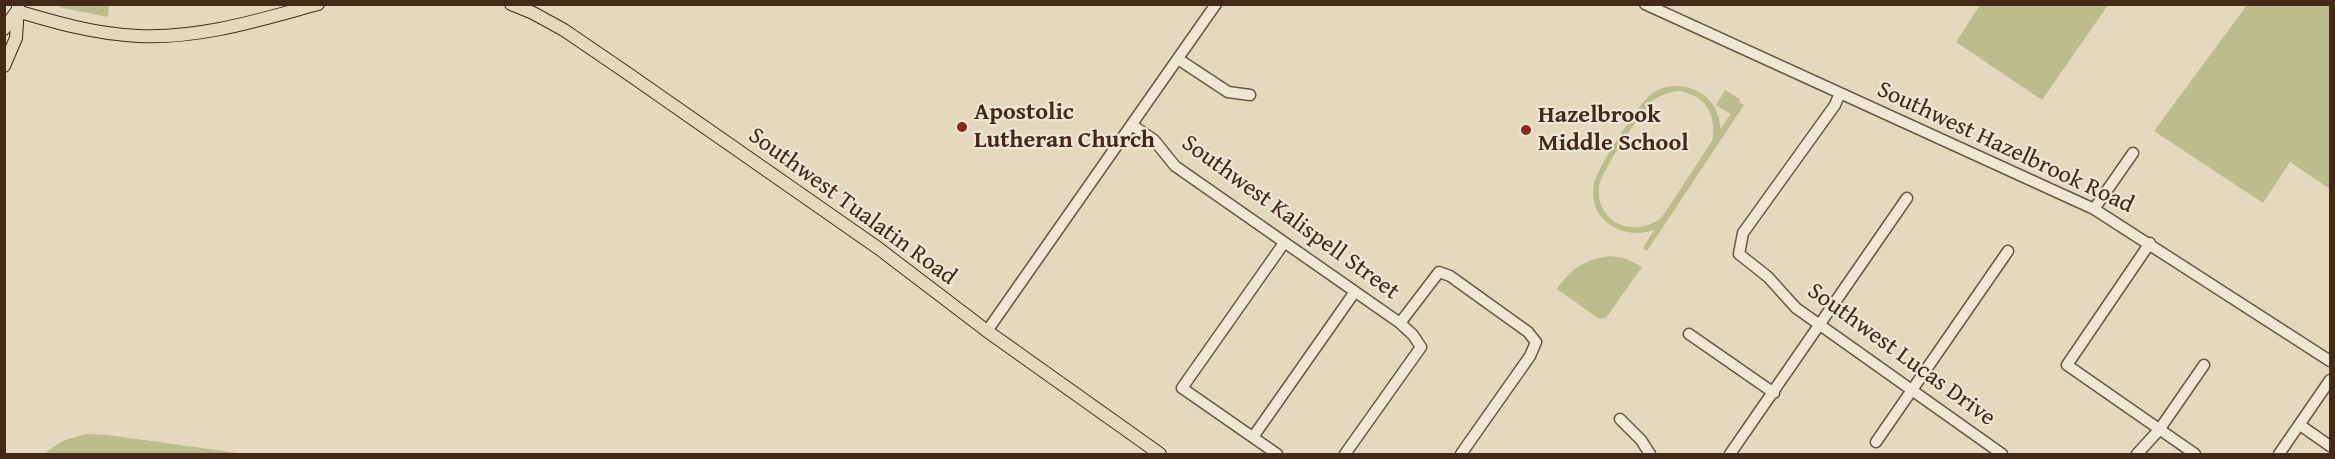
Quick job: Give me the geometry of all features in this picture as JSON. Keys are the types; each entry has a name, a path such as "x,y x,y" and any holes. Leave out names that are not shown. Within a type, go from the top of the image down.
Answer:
{"main road":[{"path":"18,8 83,29 124,35 160,36 223,28 318,4"},
{"name":"Southwest Tualatin Road","path":"511,4 550,22 600,54 878,248 987,331 1160,454"},
{"path":"4,29 18,8"},
{"path":"4,66 16,38 18,8"}],"street":[{"path":"987,331 1216,4"},
{"name":"Southwest Hazelbrook Road","path":"1645,4 2094,209 2331,361"},
{"path":"1178,59 1228,92 1250,95"},
{"name":"Southwest Lucas Drive","path":"1840,93 1835,105 1743,233 1739,254 1768,276 1796,308 2002,454"},
{"name":"Southwest Kalispell Street","path":"1132,125 1154,140 1175,166 1400,323 1413,335 1421,347 1345,454"},
{"path":"2094,209 2133,153"},
{"path":"1730,454 1907,198"},
{"path":"1276,454 1182,388 1284,243"},
{"path":"2150,243 2067,365 2195,454"},
{"path":"1876,442 2008,251"},
{"path":"1400,323 1439,272 1450,276 1533,336 1536,342 1530,356 1461,454"},
{"path":"1253,438 1354,293"},
{"path":"1689,334 1774,393"},
{"path":"2137,454 2159,430 2204,365"},
{"path":"2279,454 2331,380"},
{"path":"1620,419 1641,440 1650,454"},
{"path":"2300,425 2331,446"}],"green space":[{"path":"56,5 109,5 108,17 63,8"},
{"path":"1980,5 2108,5 2042,100 1956,42"},
{"path":"2247,5 2330,5 2330,189 2290,162 2263,203 2154,131"},
{"path":"1673,86 1683,86 1707,97 1717,111 1720,129 1731,114 1716,105 1725,90 1740,99 1739,102 1744,105 1647,251 1643,248 1654,230 1631,233 1610,225 1596,208 1593,197 1594,184 1609,153 1642,104 1654,92","holes":["1677,91 1687,93 1702,101 1711,114 1712,141 1662,217 1652,224 1641,227 1630,227 1611,219 1600,200 1599,187 1613,157 1652,102 1660,96"]},
{"path":"1611,256 1627,259 1642,267 1606,318 1599,319 1557,289 1568,275 1580,266 1594,259"},
{"path":"86,434 245,454 45,454 64,441"}],"place":[{"name":"Apostolic Lutheran Church","path":"962,127"},
{"name":"Hazelbrook Middle School","path":"1526,130"}]}
